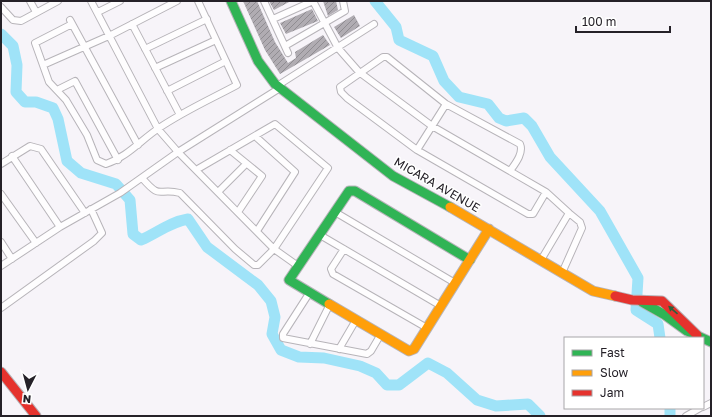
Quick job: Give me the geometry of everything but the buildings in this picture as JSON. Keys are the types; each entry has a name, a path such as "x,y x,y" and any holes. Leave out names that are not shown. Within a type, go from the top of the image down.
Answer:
{"street":[{"path":"30,1 36,12"},
{"path":"1,7 13,20 21,21 58,1"},
{"path":"91,1 111,35 158,129 178,152 274,249 298,266"},
{"path":"98,12 120,1"},
{"path":"43,66 111,35 177,1"},
{"path":"138,145 71,22 35,42 49,82 66,100 87,136 97,160 106,164 118,160 138,145 158,129 180,115 237,85 198,1"},
{"name":"MICARA AVENUE","path":"231,1 258,61 267,75 279,87 393,176 490,229 593,291 642,302 650,300 662,301 697,335 701,337"},
{"path":"264,1 288,53"},
{"path":"273,19 313,1 324,25 338,48 359,72 432,126 546,192 580,222 582,228 562,273"},
{"path":"285,46 324,25 345,11 343,1"},
{"path":"145,49 207,20"},
{"path":"132,24 180,115"},
{"path":"1,266 60,227 122,192 178,152 374,24"},
{"path":"155,68 216,40"},
{"path":"510,171 521,152 522,148 520,144 446,104 387,57 383,56 340,86 342,92 347,98 417,150 528,214 533,214 546,192"},
{"path":"167,91 226,61"},
{"path":"57,90 75,80 118,160"},
{"path":"417,150 446,104"},
{"path":"142,178 152,190 159,193 172,191 180,193 230,243 254,265 258,266 274,249 328,168 275,124 196,170"},
{"path":"255,136 295,172 257,231"},
{"path":"1,164 30,146 41,148 85,213"},
{"path":"230,150 262,176 238,212"},
{"path":"12,156 60,227"},
{"path":"218,192 246,164"},
{"path":"470,260 355,191 349,191 289,280 409,350 414,349 490,229"},
{"path":"1,194 36,243"},
{"path":"1,308 94,241 102,233 91,209"},
{"path":"335,212 455,283"},
{"path":"541,260 569,213"},
{"path":"320,235 441,306"},
{"path":"1,242 12,259"},
{"path":"344,249 331,269 333,274 427,328"},
{"path":"310,292 283,334 283,338 367,354 371,351 381,334"},
{"path":"310,344 330,304"},
{"path":"339,349 356,320"},
{"path":"1,372 36,416"},
{"path":"686,416 698,409"}],"waterway":[{"path":"375,1 396,27 399,40 433,56 444,81 459,97 488,104 499,118 506,121 524,118 532,126 550,157 600,211 638,278 636,310 658,324 660,337"},
{"path":"1,34 13,46 17,65 16,92 25,102 36,102 53,108 58,119 67,161 81,173 116,184 130,200 133,234 141,240 169,225 188,219 207,247 258,285 271,301 275,317 272,334 281,350 299,357 324,358 360,366 376,373 387,385 399,385 428,363 447,373 477,400 496,406 528,404 540,416"},
{"path":"670,409 670,416"}],"traffic: fast":[{"path":"231,1 258,61 275,84 393,176 450,207"},
{"path":"329,304 289,280 349,191 355,191 470,260"},
{"path":"642,302 665,315 687,331 700,337"},
{"path":"704,339 711,342"}],"traffic: slow":[{"path":"450,207 593,291 615,296"},
{"path":"329,304 409,351 414,349 489,229"}],"traffic: jam":[{"path":"615,296 632,300 662,301 697,335"},
{"path":"1,372 36,416"}]}
